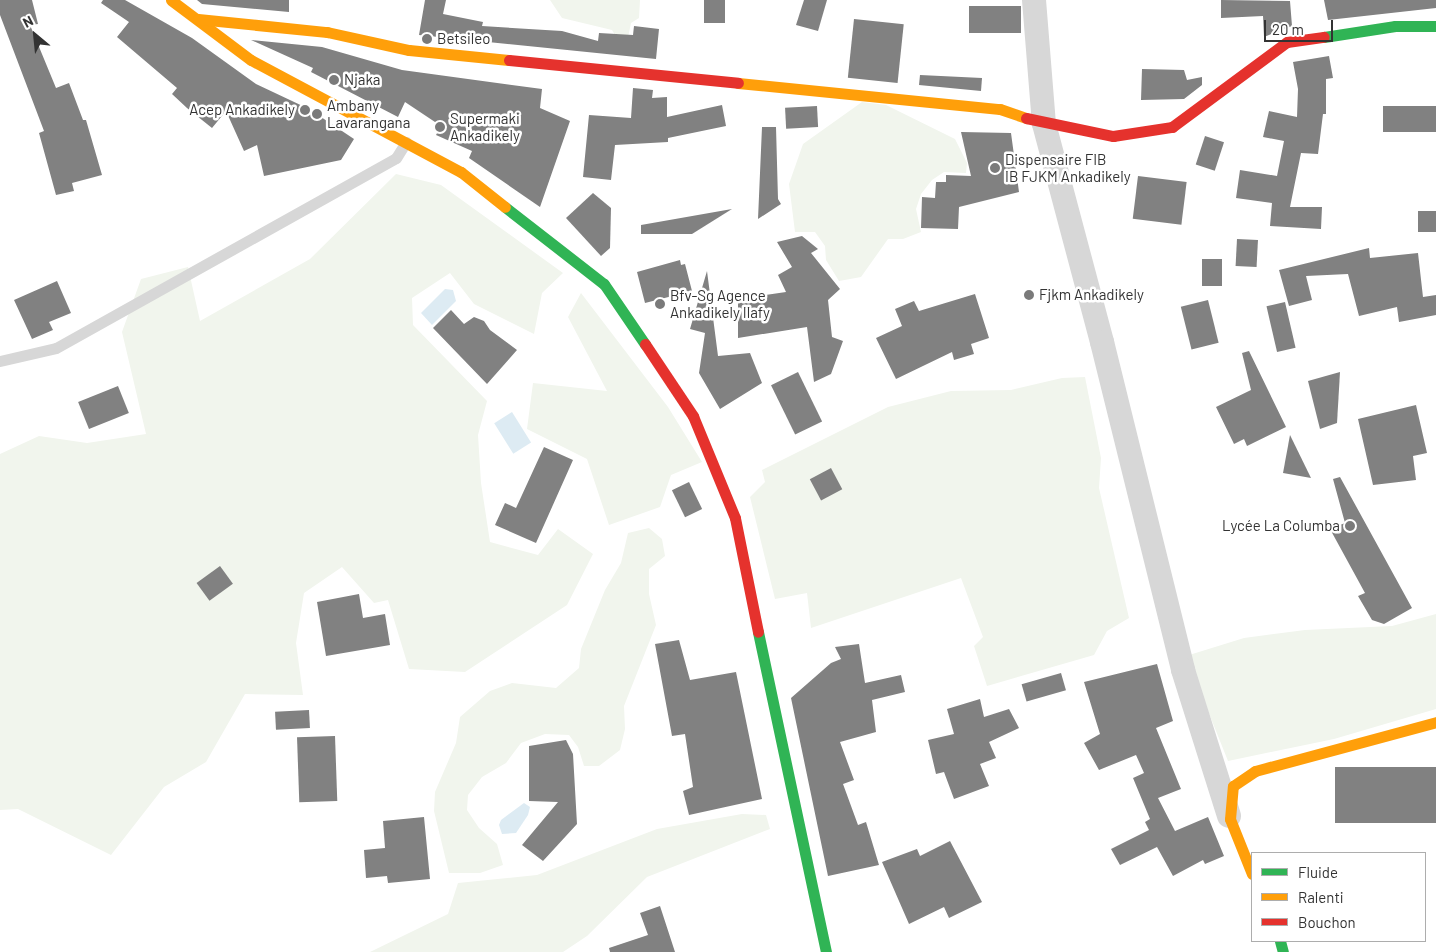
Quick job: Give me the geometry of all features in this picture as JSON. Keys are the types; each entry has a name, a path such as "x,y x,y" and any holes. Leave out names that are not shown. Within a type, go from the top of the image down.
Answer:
{"street":[{"path":"171,0 251,60 461,172 604,284 693,416 735,518 798,835 826,952"},
{"path":"1034,0 1044,124 1183,670 1230,819 1251,872"},
{"path":"198,19 242,26 327,32 409,50 1000,109 1044,124 1113,136 1172,127 1287,42 1395,26 1436,26"},
{"path":"1230,819 1233,786 1256,771 1436,722"}],"lane":[{"path":"0,361 56,348 396,158 406,142"}],"shaded area":[{"path":"550,0 640,0 639,18 631,23 625,52 612,30 562,18"},
{"path":"862,102 886,105 955,139 967,163 966,173 944,172 932,180 921,194 916,209 921,232 903,239 888,239 861,277 839,281 826,260 825,246 815,232 795,232 789,184 803,144"},
{"path":"396,174 441,185 563,273 542,293 534,334 474,304 450,273 412,298 413,325 487,401 478,435 481,483 490,542 538,555 558,529 593,554 567,605 465,672 409,669 388,600 374,603 342,567 304,593 296,643 303,695 245,694 206,762 164,787 111,855 18,809 0,810 0,454 39,436 87,443 146,434 122,332 141,279 188,267 200,321 310,259"},
{"path":"445,289 453,290 456,301 432,325 421,313"},
{"path":"581,293 668,407 702,462 671,475 660,507 609,525 587,459 527,429 533,383 607,391 568,317"},
{"path":"1085,377 1101,458 1099,488 1129,618 1107,631 1094,655 987,686 974,646 983,637 961,578 811,628 807,593 775,599 750,497 765,482 762,470 888,407 951,391 1011,390 1062,378"},
{"path":"512,412 531,443 513,454 494,423"},
{"path":"649,528 662,539 665,556 649,569 649,594 656,625 624,706 625,729 620,750 599,766 584,766 578,747 569,735 545,734 521,743 506,763 482,777 468,795 467,810 479,828 497,844 503,865 480,873 449,873 434,811 435,792 456,743 460,717 490,691 512,683 556,688 579,668 581,649 605,590 621,563 628,533"},
{"path":"1436,614 1436,709 1334,739 1228,761 1186,656 1244,638 1305,630 1392,626"},
{"path":"524,803 530,807 528,815 516,833 502,834 499,825 501,820"},
{"path":"742,814 766,815 770,829 647,877 587,936 563,952 370,952 448,914 458,883 537,875 657,829"}],"building":[{"path":"0,0 32,0 38,24 30,25 56,88 69,83 83,120 86,120 102,175 72,183 74,191 56,195 39,133 44,131 0,15"},
{"path":"103,0 125,0 192,38 256,84 309,109 354,139 341,160 264,176 257,145 244,151 226,111 212,128 187,108 172,94 177,88 117,37 129,22 101,3"},
{"path":"197,0 289,0 289,12 202,4"},
{"path":"425,0 446,0 443,14 483,22 482,26 562,31 598,41 599,33 633,35 634,26 659,29 656,59 419,35"},
{"path":"704,0 725,0 725,23 704,23"},
{"path":"804,0 827,0 818,31 796,25"},
{"path":"1221,0 1290,1 1292,26 1264,37 1263,16 1221,18"},
{"path":"1324,0 1436,0 1436,8 1328,20"},
{"path":"969,6 1021,6 1021,33 969,33"},
{"path":"854,19 904,24 898,83 848,78"},
{"path":"251,40 322,47 402,70 542,89 540,108 570,121 540,207 469,158 472,151 436,135 441,126 405,102 398,117 311,72 313,68"},
{"path":"1329,56 1333,78 1326,79 1326,114 1323,114 1318,154 1301,153 1290,207 1322,207 1321,229 1270,226 1272,203 1236,198 1240,170 1277,176 1284,141 1263,137 1269,111 1297,117 1298,89 1293,62"},
{"path":"1142,69 1184,70 1187,80 1202,77 1202,85 1184,99 1141,100"},
{"path":"920,75 982,78 981,91 919,85"},
{"path":"633,88 653,90 652,98 667,97 667,117 722,105 726,126 668,138 668,142 615,145 611,180 583,177 589,115 631,118"},
{"path":"817,106 818,127 786,129 785,108"},
{"path":"1383,106 1436,106 1436,132 1383,132"},
{"path":"762,127 776,127 778,199 781,204 758,219"},
{"path":"961,132 1011,133 1019,192 959,207 958,229 921,228 922,197 935,198 936,182 946,182 946,175 971,176"},
{"path":"1205,136 1224,142 1215,171 1196,165"},
{"path":"1138,176 1187,182 1181,225 1133,219"},
{"path":"593,193 611,208 610,248 601,256 566,218"},
{"path":"732,209 692,234 641,234 641,225"},
{"path":"1418,211 1436,211 1436,232 1418,232"},
{"path":"802,236 818,249 811,253 840,289 828,300 832,337 843,341 831,374 814,382 807,327 738,338 738,299 786,292 778,275 792,267 777,242"},
{"path":"1237,239 1258,240 1257,267 1236,266"},
{"path":"1369,248 1370,258 1418,253 1423,297 1436,295 1436,315 1399,322 1397,307 1359,316 1348,274 1306,276 1312,300 1289,306 1279,270"},
{"path":"1202,259 1222,259 1222,286 1202,286"},
{"path":"680,260 681,265 685,264 692,291 645,303 637,272"},
{"path":"707,271 718,356 750,353 762,383 720,409 699,373 705,333 690,329"},
{"path":"57,281 71,313 49,322 53,330 32,339 14,300"},
{"path":"975,294 989,338 971,344 974,354 954,360 952,352 896,379 876,338 902,326 895,309 914,301 919,311"},
{"path":"1208,300 1219,343 1191,349 1181,307"},
{"path":"1285,302 1296,348 1277,352 1266,306"},
{"path":"451,310 464,324 474,317 484,321 490,330 517,350 487,384 433,328"},
{"path":"1249,351 1286,427 1247,446 1244,439 1234,444 1216,407 1251,390 1242,353"},
{"path":"798,372 822,421 795,435 771,385"},
{"path":"1340,372 1337,423 1320,429 1308,381"},
{"path":"118,386 129,413 89,429 78,402"},
{"path":"1416,405 1427,453 1413,456 1416,480 1373,485 1358,419"},
{"path":"1290,435 1311,478 1283,473"},
{"path":"544,447 573,460 536,543 495,525 505,503 516,508"},
{"path":"831,468 842,489 821,500 810,479"},
{"path":"1340,477 1412,608 1384,624 1372,620 1358,596 1365,593 1330,529 1345,523 1333,479"},
{"path":"689,482 702,509 685,517 672,490"},
{"path":"220,566 233,584 209,601 197,583"},
{"path":"359,594 363,618 385,614 390,645 326,656 317,602"},
{"path":"679,640 690,680 736,672 762,799 689,815 683,791 693,787 685,734 672,736 655,644"},
{"path":"859,644 865,683 901,675 905,692 872,700 876,732 840,742 854,780 843,784 858,825 866,822 879,865 828,876 791,698 831,663 841,659 835,647"},
{"path":"1157,664 1173,721 1156,728 1181,789 1158,798 1175,831 1208,817 1224,856 1205,864 1203,860 1173,876 1157,847 1120,865 1111,849 1149,830 1145,822 1150,819 1133,778 1144,773 1136,755 1099,770 1084,743 1100,734 1084,682"},
{"path":"1061,673 1066,690 1027,702 1022,684"},
{"path":"980,699 984,717 1009,709 1019,728 989,742 996,758 980,764 989,786 954,799 944,772 936,774 928,740 954,734 947,709"},
{"path":"309,710 310,728 276,730 275,712"},
{"path":"335,736 337,801 299,802 297,737"},
{"path":"566,740 573,754 577,824 543,861 522,845 558,802 529,801 529,746"},
{"path":"1335,767 1436,767 1436,823 1335,823"},
{"path":"424,817 430,879 388,883 387,876 366,878 364,850 385,848 383,821"},
{"path":"950,841 982,902 949,918 944,907 909,924 882,862 917,849 920,856"},
{"path":"660,906 675,952 610,952 609,948 648,935 640,913"}],"traffic: fast":[{"path":"1324,37 1395,26 1436,26"},
{"path":"505,207 604,284 645,344"},
{"path":"758,632 826,952"},
{"path":"1280,942 1283,952"}],"traffic: slow":[{"path":"171,0 251,60 461,172 505,207"},
{"path":"198,19 327,32 409,50 509,60"},
{"path":"738,83 1000,109 1026,118"},
{"path":"1251,872 1230,819 1233,786 1255,771 1436,722"}],"traffic: jam":[{"path":"1026,118 1113,136 1172,127 1287,42 1324,37"},
{"path":"509,60 738,83"},
{"path":"645,344 693,416 735,518 758,632"}],"place":[{"name":"Betsileo","path":"427,39"},
{"name":"Njaka","path":"334,80"},
{"name":"Acep Ankadikely","path":"305,110"},
{"name":"Ambany Lavarangana","path":"317,114"},
{"name":"Supermaki Ankadikely","path":"440,127"},
{"name":"Dispensaire FIB IB FJKM Ankadikely","path":"995,168"},
{"name":"Fjkm Ankadikely","path":"1029,295"},
{"name":"Bfv-Sg Agence Ankadikely Ilafy","path":"660,304"},
{"name":"Lycée La Columba","path":"1350,526"}]}
